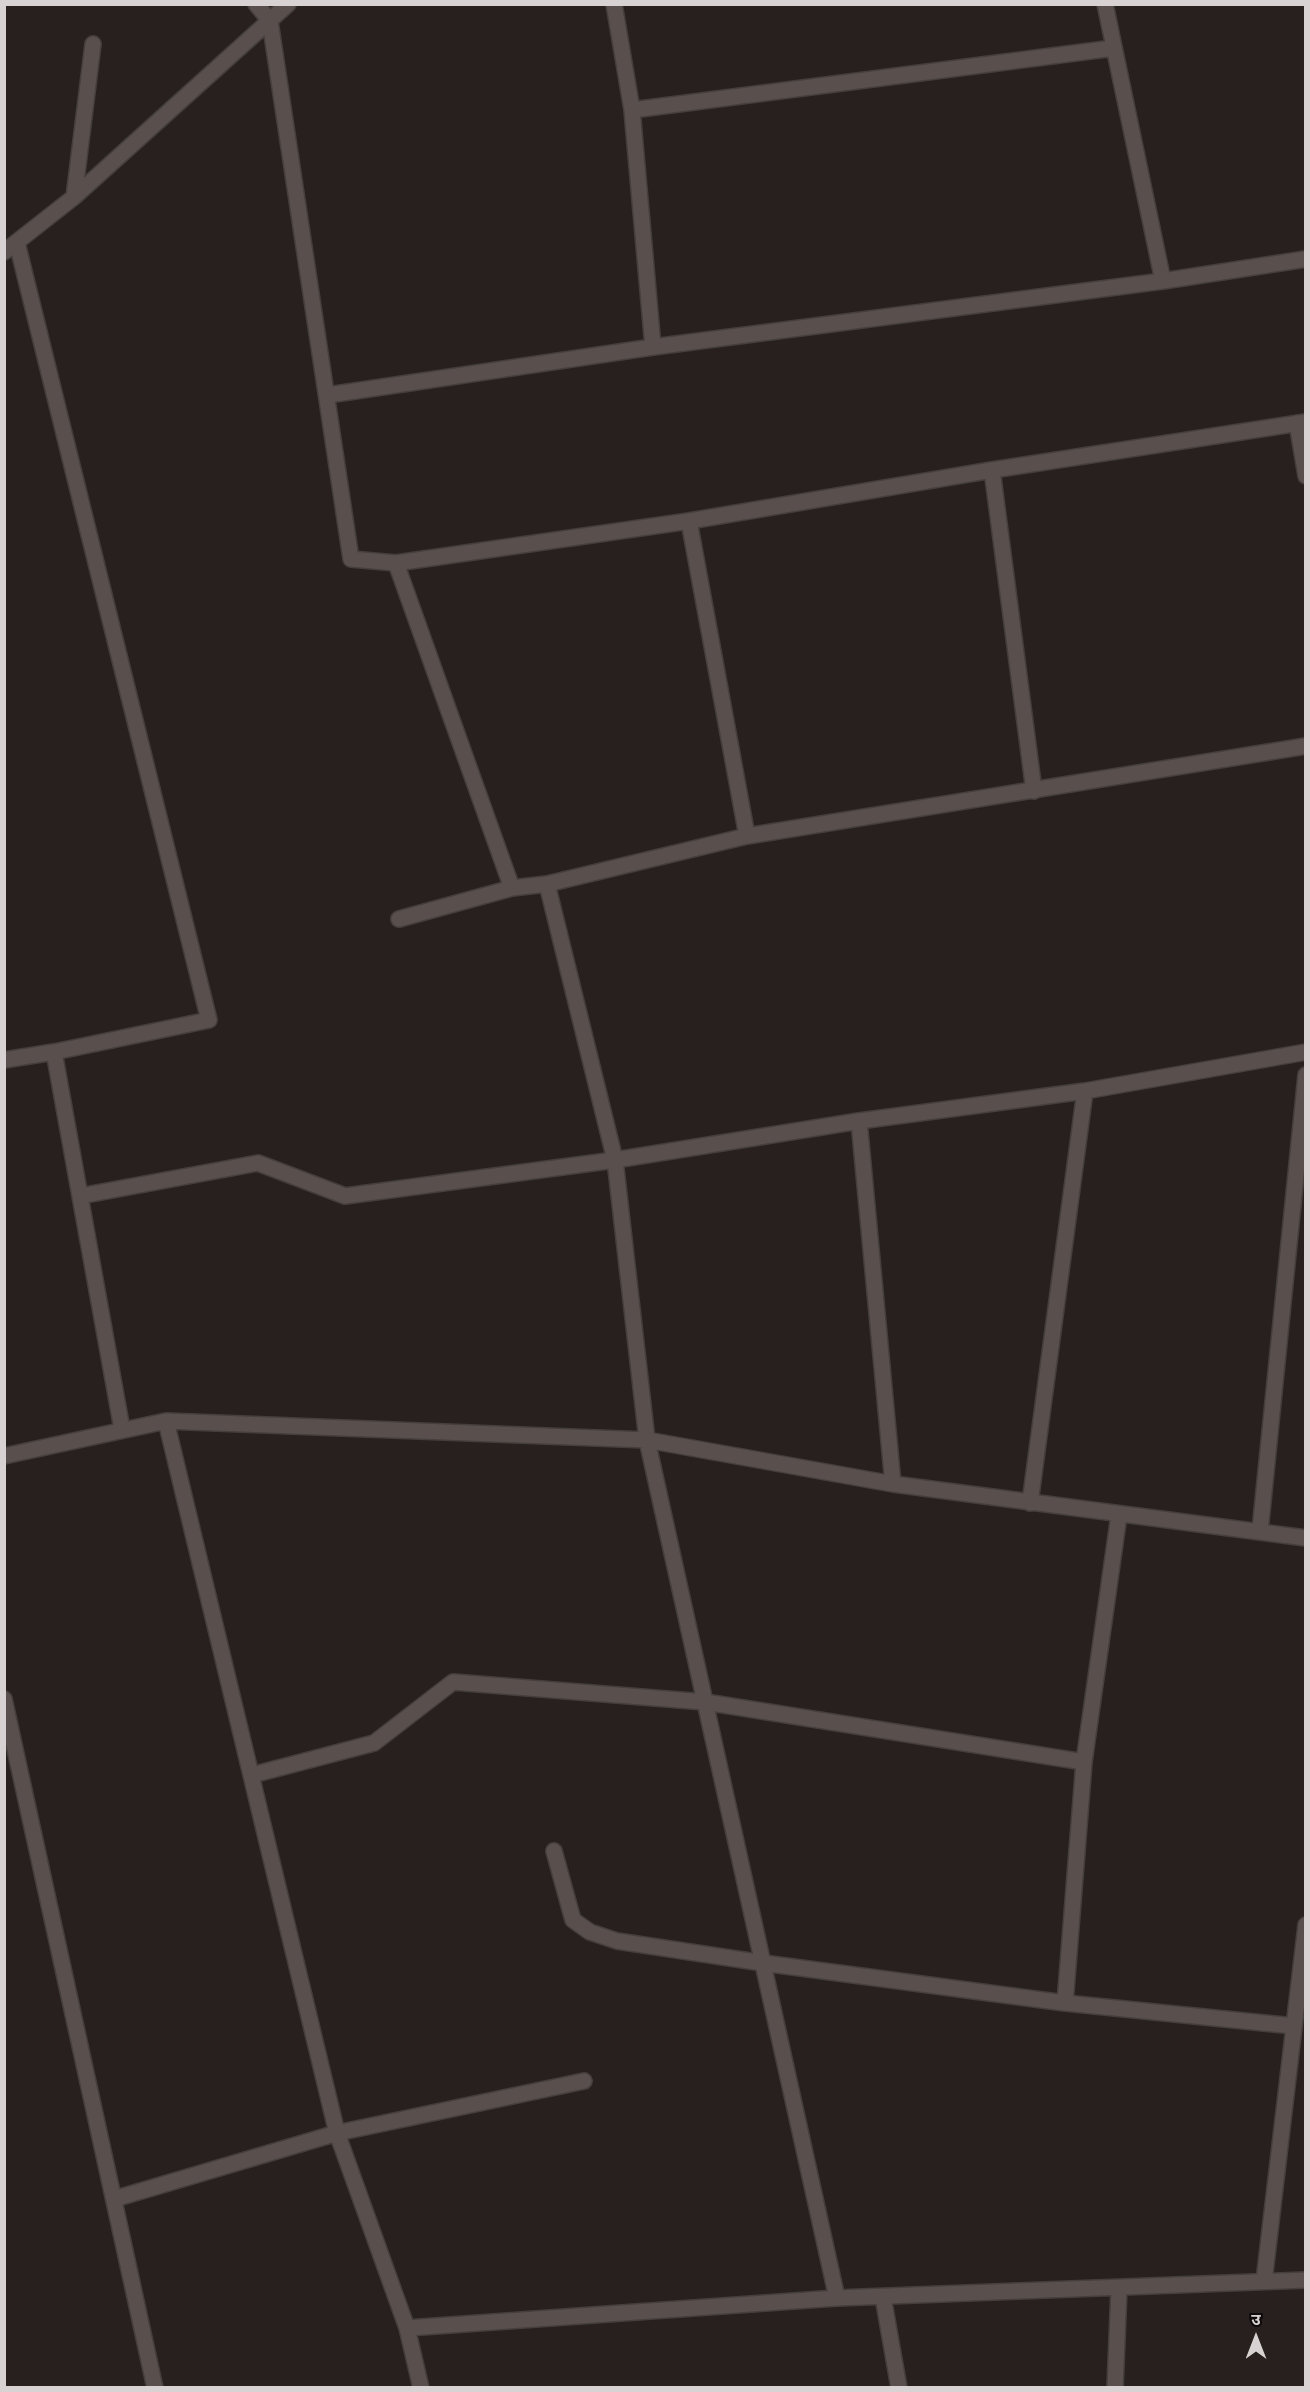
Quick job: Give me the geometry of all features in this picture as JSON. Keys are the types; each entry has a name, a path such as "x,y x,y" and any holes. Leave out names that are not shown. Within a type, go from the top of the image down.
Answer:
{"street":[{"path":"255,4 270,21 351,559 396,563 689,521 992,470 1301,422 1305,476"},
{"path":"4,1060 209,1020 10,248 74,197 288,4"},
{"path":"614,4 632,110 653,347"},
{"path":"1105,4 1163,281"},
{"path":"74,197 93,44"},
{"path":"632,110 1114,48"},
{"path":"328,395 653,347 1163,281 1305,259"},
{"path":"992,470 1034,791"},
{"path":"689,521 747,836"},
{"path":"396,563 512,888"},
{"path":"399,919 512,888 547,884 747,836 1305,746"},
{"path":"547,884 615,1160 647,1440 837,2298"},
{"path":"54,1052 122,1429"},
{"path":"80,1196 258,1163 345,1196 615,1160 859,1120 1085,1091 1305,1052"},
{"path":"1260,1531 1305,1075"},
{"path":"1030,1503 1085,1091"},
{"path":"859,1120 893,1485"},
{"path":"4,1456 166,1421 647,1440 893,1485 1305,1538"},
{"path":"166,1421 337,2133 407,2328 422,2388"},
{"path":"1065,2003 1084,1762 1119,1515"},
{"path":"252,1775 374,1743 453,1682 705,1702 1084,1762"},
{"path":"5,1700 155,2388"},
{"path":"554,1851 573,1920 590,1932 617,1941 1065,2003 1294,2026"},
{"path":"1264,2282 1305,1925"},
{"path":"114,2199 337,2133 584,2081"},
{"path":"407,2328 837,2298 1119,2289 1305,2280"},
{"path":"1115,2388 1119,2289"},
{"path":"883,2297 899,2388"}]}
